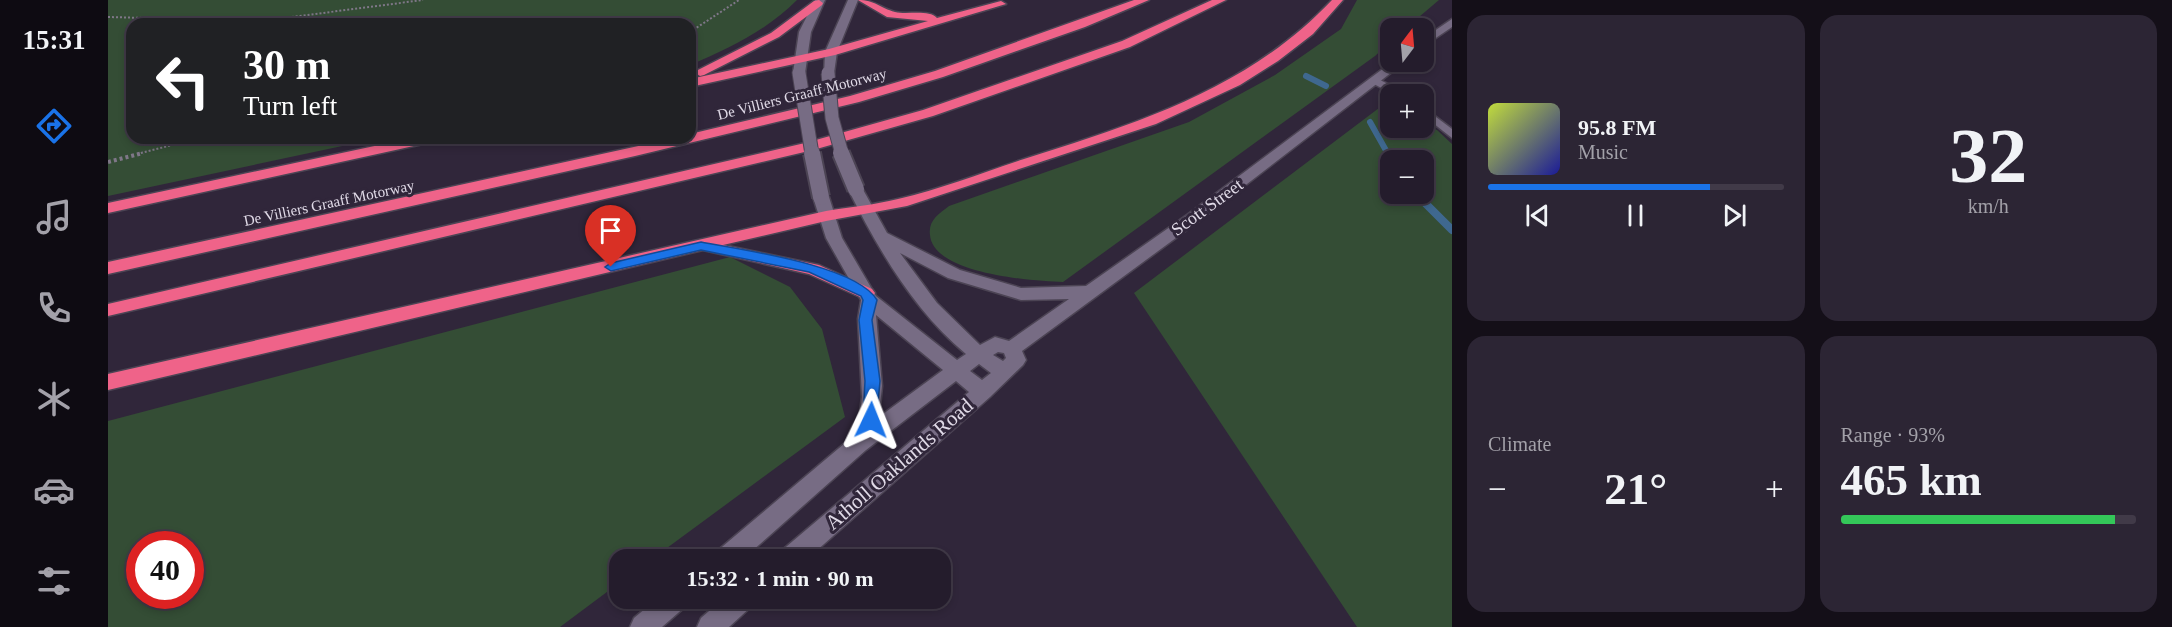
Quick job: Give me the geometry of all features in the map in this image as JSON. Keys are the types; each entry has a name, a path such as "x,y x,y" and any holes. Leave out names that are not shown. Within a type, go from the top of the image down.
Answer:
{"highway":[{"path":"696,82 800,66 831,52 1005,3 942,16 912,18 891,15 863,0"},
{"name":"De Villiers Graaff Motorway","path":"696,137 854,99 994,55 1144,0"},
{"path":"108,310 808,147 928,113 1070,64 1126,44 1221,0"},
{"path":"108,382 826,216 903,203 1064,151 1189,105 1238,80 1278,54 1324,19 1338,0"},
{"path":"696,73 765,41 819,1"},
{"path":"108,208 404,144"},
{"name":"De Villiers Graaff Motorway","path":"108,268 668,144"},
{"path":"701,246 813,269 868,296"}],"street":[{"path":"853,0 831,52 828,73 833,126 845,166 880,236 903,272 933,309 964,342 1004,372 1016,360 1011,348 995,344 980,353"},
{"name":"Atholl Oaklands Road","path":"819,1 807,26 800,66 803,111 821,197 834,238 868,296 955,371 983,392"},
{"path":"1434,36 1452,22"},
{"name":"Scott Street","path":"1011,348 1193,218 1385,72"},
{"path":"880,236 954,274 1021,294 1087,292"},
{"path":"859,444 871,420 872,381 866,320 868,296"},
{"name":"Atholl Oaklands Road","path":"737,549 859,444 980,353"},
{"name":"Atholl Oaklands Road","path":"801,549 1004,372"},
{"path":"643,627 664,609"},
{"path":"710,627 730,609"}],"lane":[{"path":"1374,80 1381,84"},
{"path":"1434,120 1452,135"}],"path":[{"path":"284,18 423,0"},
{"path":"696,28 739,0"},
{"path":"108,17 146,18"},
{"path":"108,162 177,144"}],"green space":[{"path":"108,0 797,0 760,30 696,62 696,18 126,18 126,144 352,144 108,196"},
{"path":"1357,0 1439,0 1418,18 1380,18 1380,51 1375,56 1063,282 1030,280 986,273 948,259 935,248 930,235 931,225 935,218 949,206 1189,122 1275,75 1341,29"},
{"path":"1380,107 1380,138 1434,138 1434,129 1452,144 1452,627 1357,627 1134,293"},
{"path":"730,257 790,287 822,329 845,417 666,549 609,549 609,590 560,627 108,627 108,421"}],"waterway":[{"path":"1306,76 1326,86"},
{"path":"1370,122 1386,150"},
{"path":"1426,204 1452,230"}],"route":[{"path":"611,267 701,246 813,269 866,292 870,300 866,320 872,381 871,420"}]}
